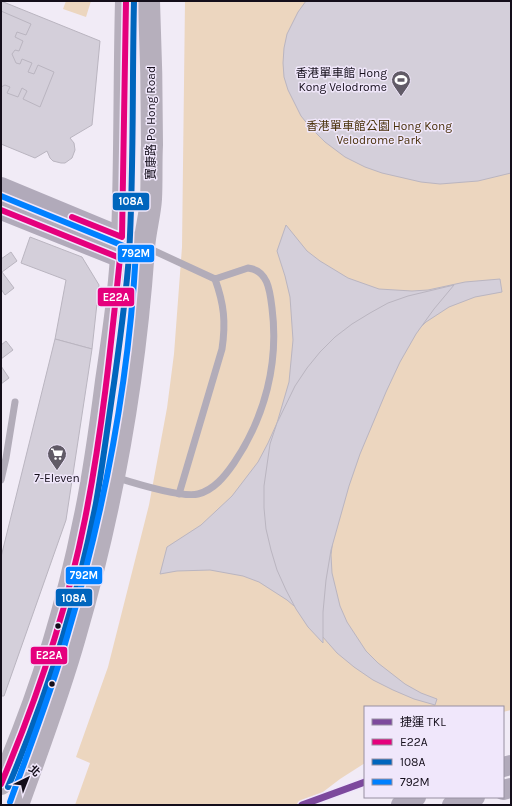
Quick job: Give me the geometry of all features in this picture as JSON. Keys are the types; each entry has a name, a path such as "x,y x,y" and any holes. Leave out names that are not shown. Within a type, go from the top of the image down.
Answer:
{"main road":[{"path":"1,784 19,742 41,681 69,584 84,520 104,398 121,248 126,1"},
{"name":"寶康路 Po Hong Road","path":"18,805 58,694 75,638 103,532 126,410 134,351 143,257 151,200 152,96 149,1"},
{"path":"1,187 121,248"},
{"path":"1,210 121,248 143,257"},
{"path":"401,805 414,798"},
{"path":"452,805 472,798"}],"lane":[{"path":"114,477 178,494 193,495 207,491 218,483 242,452 259,416 270,378 273,359 273,320 267,281 261,273 252,268 248,268 215,279 181,264 143,257"},
{"path":"178,494 222,349 224,313 221,295 215,279"},
{"path":"1,480 15,402"}],"green space":[{"path":"66,1 91,1 86,17 63,9"},
{"name":"香港單車館公園 Hong Kong Velodrome Park","path":"185,1 511,1 511,710 504,712 504,706 364,706 364,764 340,779 306,805 75,805 90,763 76,757 108,667 149,505 167,408 174,354 182,247"}],"building":[{"path":"1,1 100,41 92,125 70,138 74,143 75,150 72,158 65,163 53,161 47,151 35,158 1,144"},
{"name":"香港單車館 Hong Kong Velodrome","path":"306,1 511,1 511,173 478,181 440,184 421,182 382,173 365,167 345,157 325,142 301,116 288,90 284,77 284,48 287,34 298,12"},
{"path":"1,11 31,24 26,35 17,32 15,37 23,41 19,51 15,50 12,54 16,63 20,64 22,59 32,63 28,72 34,74 38,65 54,72 40,107 23,99 27,91 22,88 18,97 7,93 10,87 5,85 1,87"},
{"path":"286,225 307,251 320,261 348,278 379,289 412,291 428,290 465,282 500,279 502,292 475,297 449,307 426,322 407,341 390,368 364,425 345,479 334,530 331,555 332,573 340,606 347,622 366,651 378,663 405,684 421,693 437,699 435,705 414,699 393,690 373,680 354,667 337,653 300,611 287,600 259,582 243,576 210,570 177,571 160,574 167,547 201,525 232,496 258,462 277,423 289,382 293,340 290,297 277,251"},
{"path":"30,237 82,257 99,285 92,349 55,339 66,280 21,263"},
{"path":"11,252 17,261 2,272 14,288 5,295 1,289 1,259"},
{"path":"454,285 416,334 400,362 360,454 349,486 331,550 323,612 323,643 308,627 286,590 277,570 266,529 264,486 270,444 277,423 295,386 307,368 335,337 352,324 388,303 408,296"},
{"path":"55,339 92,349 66,520 4,696 1,696 1,557"},
{"path":"6,341 13,350 1,359 1,345"},
{"path":"1,366 9,378 1,384"}],"metro line":[{"name":"TKL","path":"302,805 364,782"}],"transit line":[{"name":"E22A","path":"72,217 122,237 126,1"},
{"name":"108A","path":"8,787 36,718 60,647 80,576 99,488 121,335 129,255 131,223 134,1"},
{"name":"792M","path":"1,196 136,251 133,300 121,397 103,494 80,590 61,658 10,802"},
{"name":"E22A","path":"1,210 120,258 101,422 91,487 78,553 50,654 27,720 1,784"}],"place":[{"name":"香港單車館 Hong Kong Velodrome","path":"401,97"},
{"name":"7-Eleven","path":"57,471"}]}
